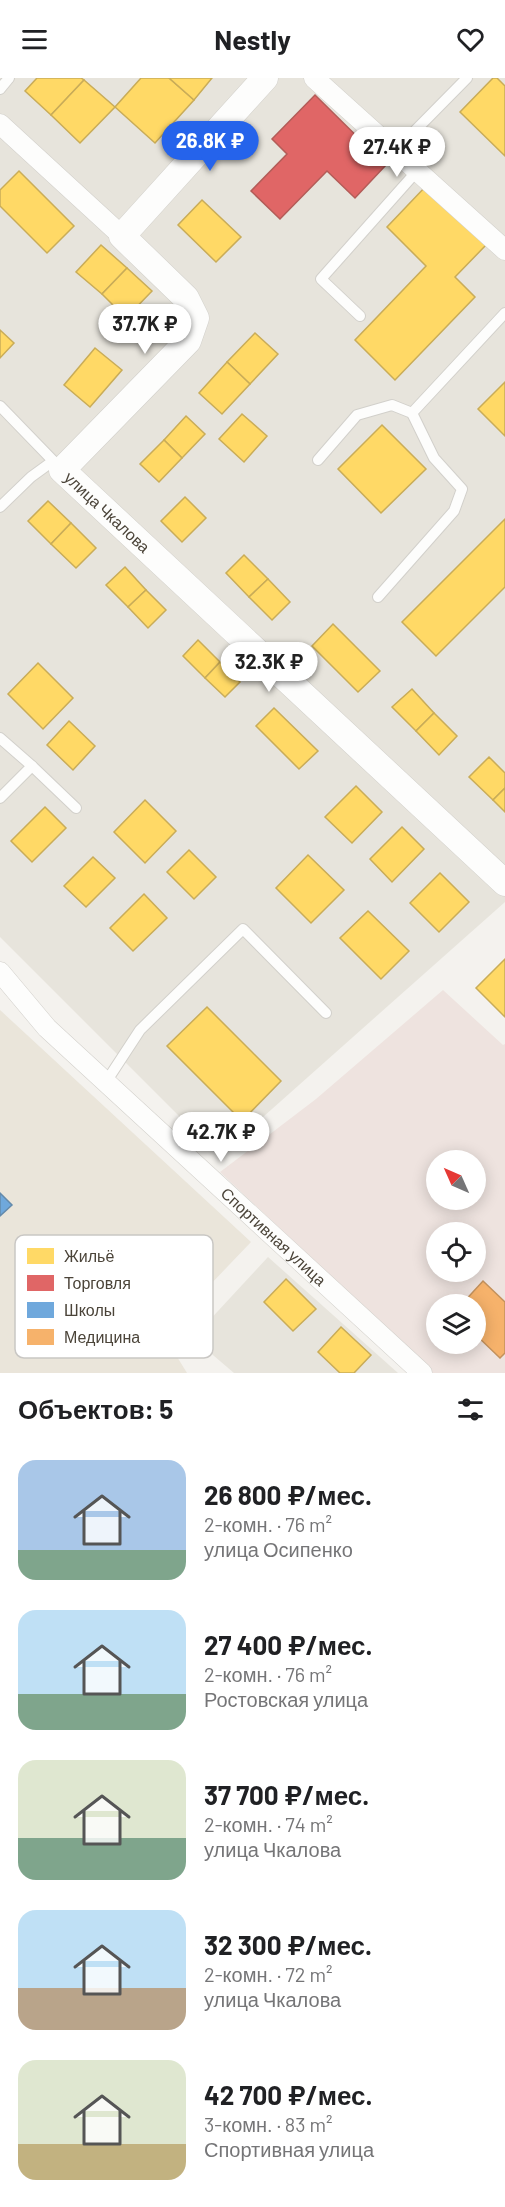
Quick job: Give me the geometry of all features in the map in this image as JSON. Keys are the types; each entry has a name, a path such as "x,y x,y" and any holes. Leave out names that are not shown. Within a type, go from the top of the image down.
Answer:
{"street":[{"path":"122,236 265,78"},
{"path":"314,78 505,250"},
{"name":"улица Чкалова","path":"0,124 186,298 196,318 188,342 57,466 505,883"},
{"name":"Спортивная улица","path":"0,972 47,1028 422,1373"}],"lane":[{"path":"0,89 9,78"},
{"path":"395,151 467,78"},
{"path":"360,316 321,279 417,171"},
{"path":"412,413 505,314"},
{"path":"318,460 357,415 392,405 412,413 434,458 462,489 454,511 378,597"},
{"path":"0,406 57,466 31,477 0,507"},
{"path":"0,738 76,808"},
{"path":"0,798 32,766"},
{"path":"106,1082 140,1030 243,929 326,1013"}],"shaded area":[{"path":"0,78 505,78 505,902 219,1156 0,937"},
{"path":"443,990 503,1045 505,1044 505,1302 483,1282 472,1294 426,1294 426,1354 486,1354 486,1344 500,1357 505,1353 505,1373 433,1373 220,1172 316,1099"},
{"path":"0,1010 251,1242 213,1282 213,1235 15,1235 15,1358 178,1358 187,1373 0,1373"},
{"path":"268,1257 398,1373 234,1373 213,1355 213,1316"}],"building: Жильё":[{"path":"37,78 81,78 84,80 51,115 25,91"},
{"path":"141,78 169,78 194,100 155,143 115,107"},
{"path":"169,78 212,78 194,100"},
{"path":"493,78 497,78 505,86 505,156 460,112"},
{"path":"84,80 115,107 80,143 51,115"},
{"path":"19,171 74,226 47,253 0,206 0,190"},
{"path":"426,186 486,245 455,277 475,297 395,380 355,340 426,266 387,227"},
{"path":"202,200 241,237 216,262 178,225"},
{"path":"101,245 127,268 102,294 76,272"},
{"path":"127,268 152,291 126,318 102,294"},
{"path":"0,330 14,343 0,358"},
{"path":"255,333 278,354 250,384 227,362"},
{"path":"95,348 122,370 90,407 64,385"},
{"path":"227,362 250,384 222,414 199,393"},
{"path":"505,382 505,436 478,409"},
{"path":"242,414 267,436 244,462 219,439"},
{"path":"186,416 205,434 182,458 164,440"},
{"path":"382,425 426,469 381,513 338,469"},
{"path":"164,440 182,458 159,482 140,464"},
{"path":"185,497 206,518 182,542 161,521"},
{"path":"48,501 71,523 51,544 28,521"},
{"path":"505,519 505,587 436,656 402,622"},
{"path":"71,523 96,548 76,568 51,544"},
{"path":"244,555 268,579 249,597 226,573"},
{"path":"125,567 146,590 128,607 106,585"},
{"path":"268,579 290,602 272,620 249,597"},
{"path":"146,590 166,610 148,628 128,607"},
{"path":"333,624 380,671 358,692 312,646"},
{"path":"198,640 220,662 205,678 183,656"},
{"path":"220,662 240,682 225,697 205,678"},
{"path":"38,663 73,698 43,729 8,694"},
{"path":"412,689 434,713 416,731 392,707"},
{"path":"274,708 318,751 299,769 256,726"},
{"path":"434,713 457,736 439,755 416,731"},
{"path":"69,721 95,746 73,770 47,745"},
{"path":"489,757 505,773 505,788 493,800 469,777"},
{"path":"356,786 382,812 352,843 325,817"},
{"path":"505,788 505,812 493,800"},
{"path":"145,800 176,831 145,863 114,832"},
{"path":"45,807 66,828 32,862 11,841"},
{"path":"402,827 424,849 392,882 370,859"},
{"path":"189,850 216,877 194,899 167,872"},
{"path":"308,855 344,890 311,923 276,888"},
{"path":"93,857 115,878 86,907 64,886"},
{"path":"440,873 469,902 439,932 410,903"},
{"path":"144,894 167,918 133,951 110,928"},
{"path":"368,911 409,951 381,979 340,938"},
{"path":"505,959 505,1017 476,988"},
{"path":"207,1007 281,1081 242,1121 167,1046"},
{"path":"286,1279 316,1309 293,1331 264,1302"},
{"path":"341,1327 371,1355 354,1373 340,1373 318,1352"}],"building: Торговля":[{"path":"315,95 386,165 355,198 327,171 280,219 251,191 287,154 272,139"}],"building: Школы":[{"path":"0,1193 12,1205 0,1216"}],"building: Медицина":[{"path":"484,1282 505,1302 505,1353 500,1358 486,1345 486,1294 471,1294"}]}
